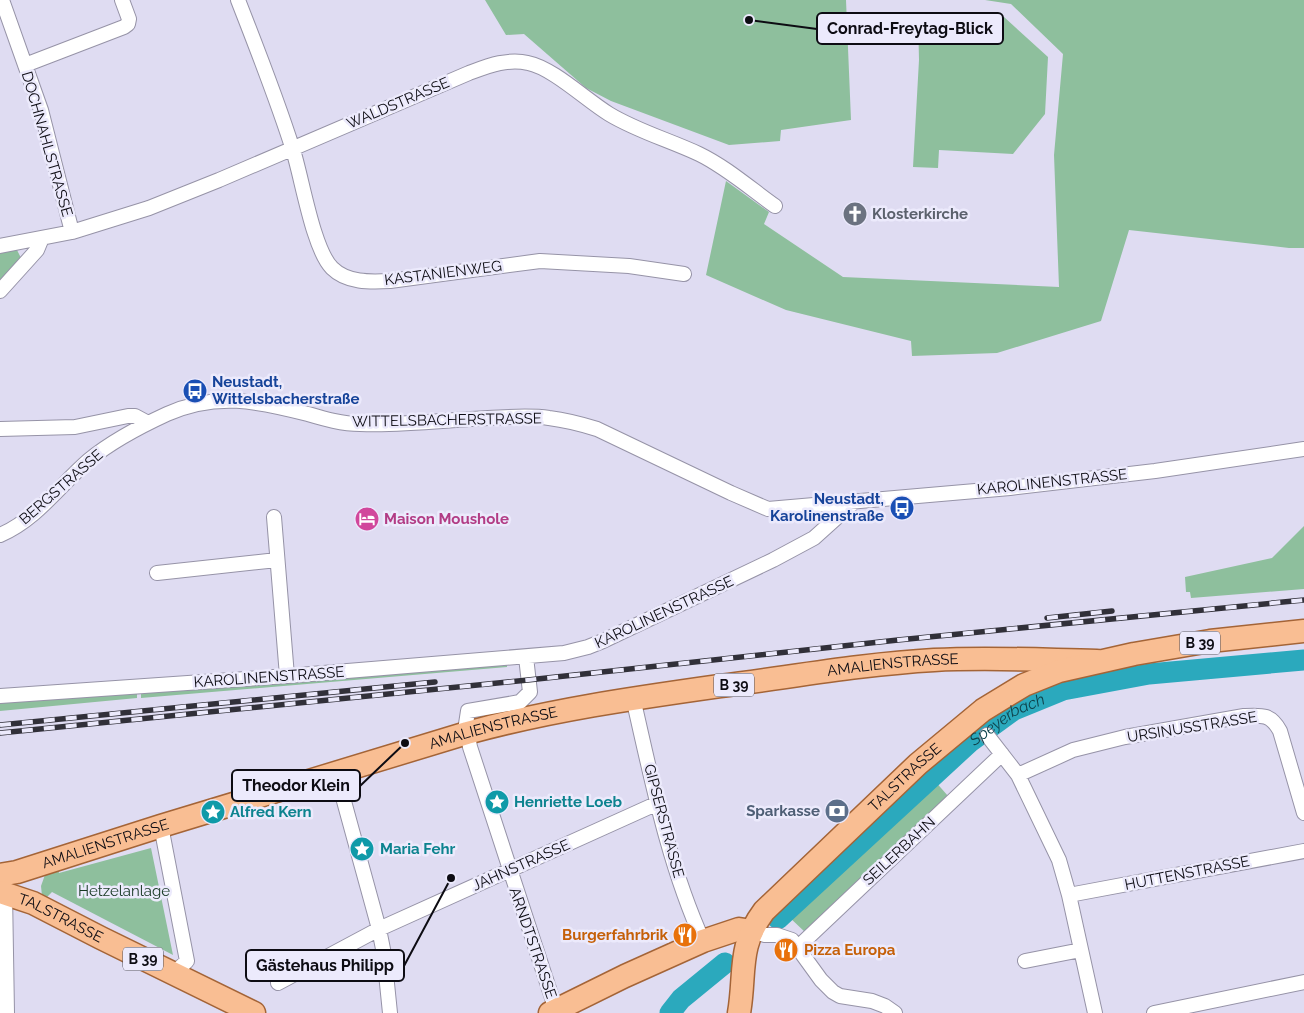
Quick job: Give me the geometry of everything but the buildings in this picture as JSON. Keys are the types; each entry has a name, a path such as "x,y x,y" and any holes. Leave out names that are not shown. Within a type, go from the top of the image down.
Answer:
{"main road":[{"name":"TALSTRASSE","path":"739,1013 744,953 752,931 764,912 918,764 983,710 1024,685 1046,676 1097,661 1210,641 1304,631"},
{"path":"1003,659 1007,660 1017,669 1024,685"},
{"name":"AMALIENSTRASSE","path":"6,883 40,864 336,772 467,733 528,718 633,698 876,665 934,660 1097,661"},
{"path":"33,903 27,893 27,883 32,873 40,864"},
{"name":"TALSTRASSE","path":"6,883 33,903 254,1013"},
{"path":"553,1012 625,976 704,941 739,929 752,931"},
{"path":"704,941 727,941 744,953"}],"street":[{"name":"DOCHNAHLSTRASSE","path":"2,0 41,110 72,232"},
{"path":"25,64 124,27 128,24 129,19 122,0"},
{"name":"KASTANIENWEG","path":"238,0 293,148 322,252 333,269 344,276 371,282 390,281 540,261 629,266 684,274"},
{"name":"WALDSTRASSE","path":"0,246 72,232 149,208 469,73 504,62 529,63 545,69 609,114 627,124 701,155 775,206"},
{"path":"0,291 37,250 42,238"},
{"name":"WITTELSBACHERSTRASSE","path":"148,423 188,406 230,400 265,403 321,418 358,424 512,417 550,418 597,429 768,509 854,502"},
{"path":"0,429 75,427 128,416 135,416 148,423"},
{"name":"BERGSTRASSE","path":"0,535 10,531 26,520 90,459 148,423"},
{"name":"KAROLINENSTRASSE","path":"0,696 287,676 564,653 603,641 773,560 814,538 854,502 1020,487 1155,471 1304,449"},
{"path":"274,518 287,676"},
{"path":"157,573 277,560"},
{"path":"467,733 468,710 520,702 530,692 526,657"},
{"name":"GIPSERSTRASSE","path":"633,698 677,874 686,902 704,941"},
{"name":"URSINUSSTRASSE","path":"1018,775 1073,750 1125,737 1244,716 1261,715 1269,718 1280,731 1304,813"},
{"name":"ARNDTSTRASSE","path":"467,733 553,1012"},
{"path":"987,735 1018,775 1059,860 1096,1013"},
{"name":"SEILERBAHN","path":"797,948 1002,754"},
{"path":"336,772 379,929 385,962 390,1013"},
{"name":"JAHNSTRASSE","path":"278,983 379,929 658,804"},
{"path":"161,826 187,961 173,974"},
{"name":"HUTTENSTRASSE","path":"1069,895 1304,851"},
{"path":"6,883 7,1013"},
{"path":"764,912 766,921 777,934"},
{"path":"752,931 766,935 777,934 792,940 821,980 833,992 840,996 872,1001 885,1006 895,1013"},
{"path":"1026,961 1081,950"},
{"path":"1154,1013 1304,982"}],"green space":[{"path":"485,0 846,0 851,120 781,130 780,141 729,145 611,101 586,88 524,34 506,35"},
{"path":"985,0 1304,0 1304,248 1289,248 1129,230 1101,321 997,353 912,356 911,341 786,310 706,275 726,181 769,212 764,224 843,277 1059,287 1054,155 1063,54 1011,4"},
{"path":"918,16 1004,17 1048,57 1045,114 1013,154 939,150 938,168 913,167 919,60"},
{"path":"17,250 21,258 0,281 0,252"},
{"path":"1304,526 1304,589 1191,598 1190,592 1186,592 1185,577 1272,558"},
{"path":"507,664 507,667 141,698 141,691"},
{"path":"137,691 137,698 0,711 0,701"},
{"path":"934,780 948,796 806,933 788,916"},
{"name":"Hetzelanlage","path":"151,848 173,955 52,892 46,898 42,896 41,886 46,872 58,868 59,873"}],"waterway":[{"name":"Speyerbach","path":"778,919 970,742 1014,710 1063,690 1149,674 1304,660"},
{"name":"Speyerbach","path":"670,1013 681,999 725,963"}],"railway":[{"path":"0,733 1304,600"},
{"path":"1047,618 1112,611"},
{"path":"0,725 435,682"}],"place":[{"name":"Conrad-Freytag-Blick","path":"749,20"},
{"name":"Klosterkirche","path":"855,214"},
{"name":"Neustadt, Wittelsbacherstraße","path":"195,391"},
{"name":"Neustadt, Karolinenstraße","path":"902,508"},
{"name":"Maison Moushole","path":"367,519"},
{"name":"Theodor Klein","path":"405,743"},
{"name":"Henriette Loeb","path":"497,802"},
{"name":"Sparkasse","path":"837,811"},
{"name":"Alfred Kern","path":"213,812"},
{"name":"Maria Fehr","path":"362,849"},
{"name":"Gästehaus Philipp","path":"451,878"},
{"name":"Burgerfahrbrik","path":"685,935"},
{"name":"Pizza Europa","path":"786,950"}]}
